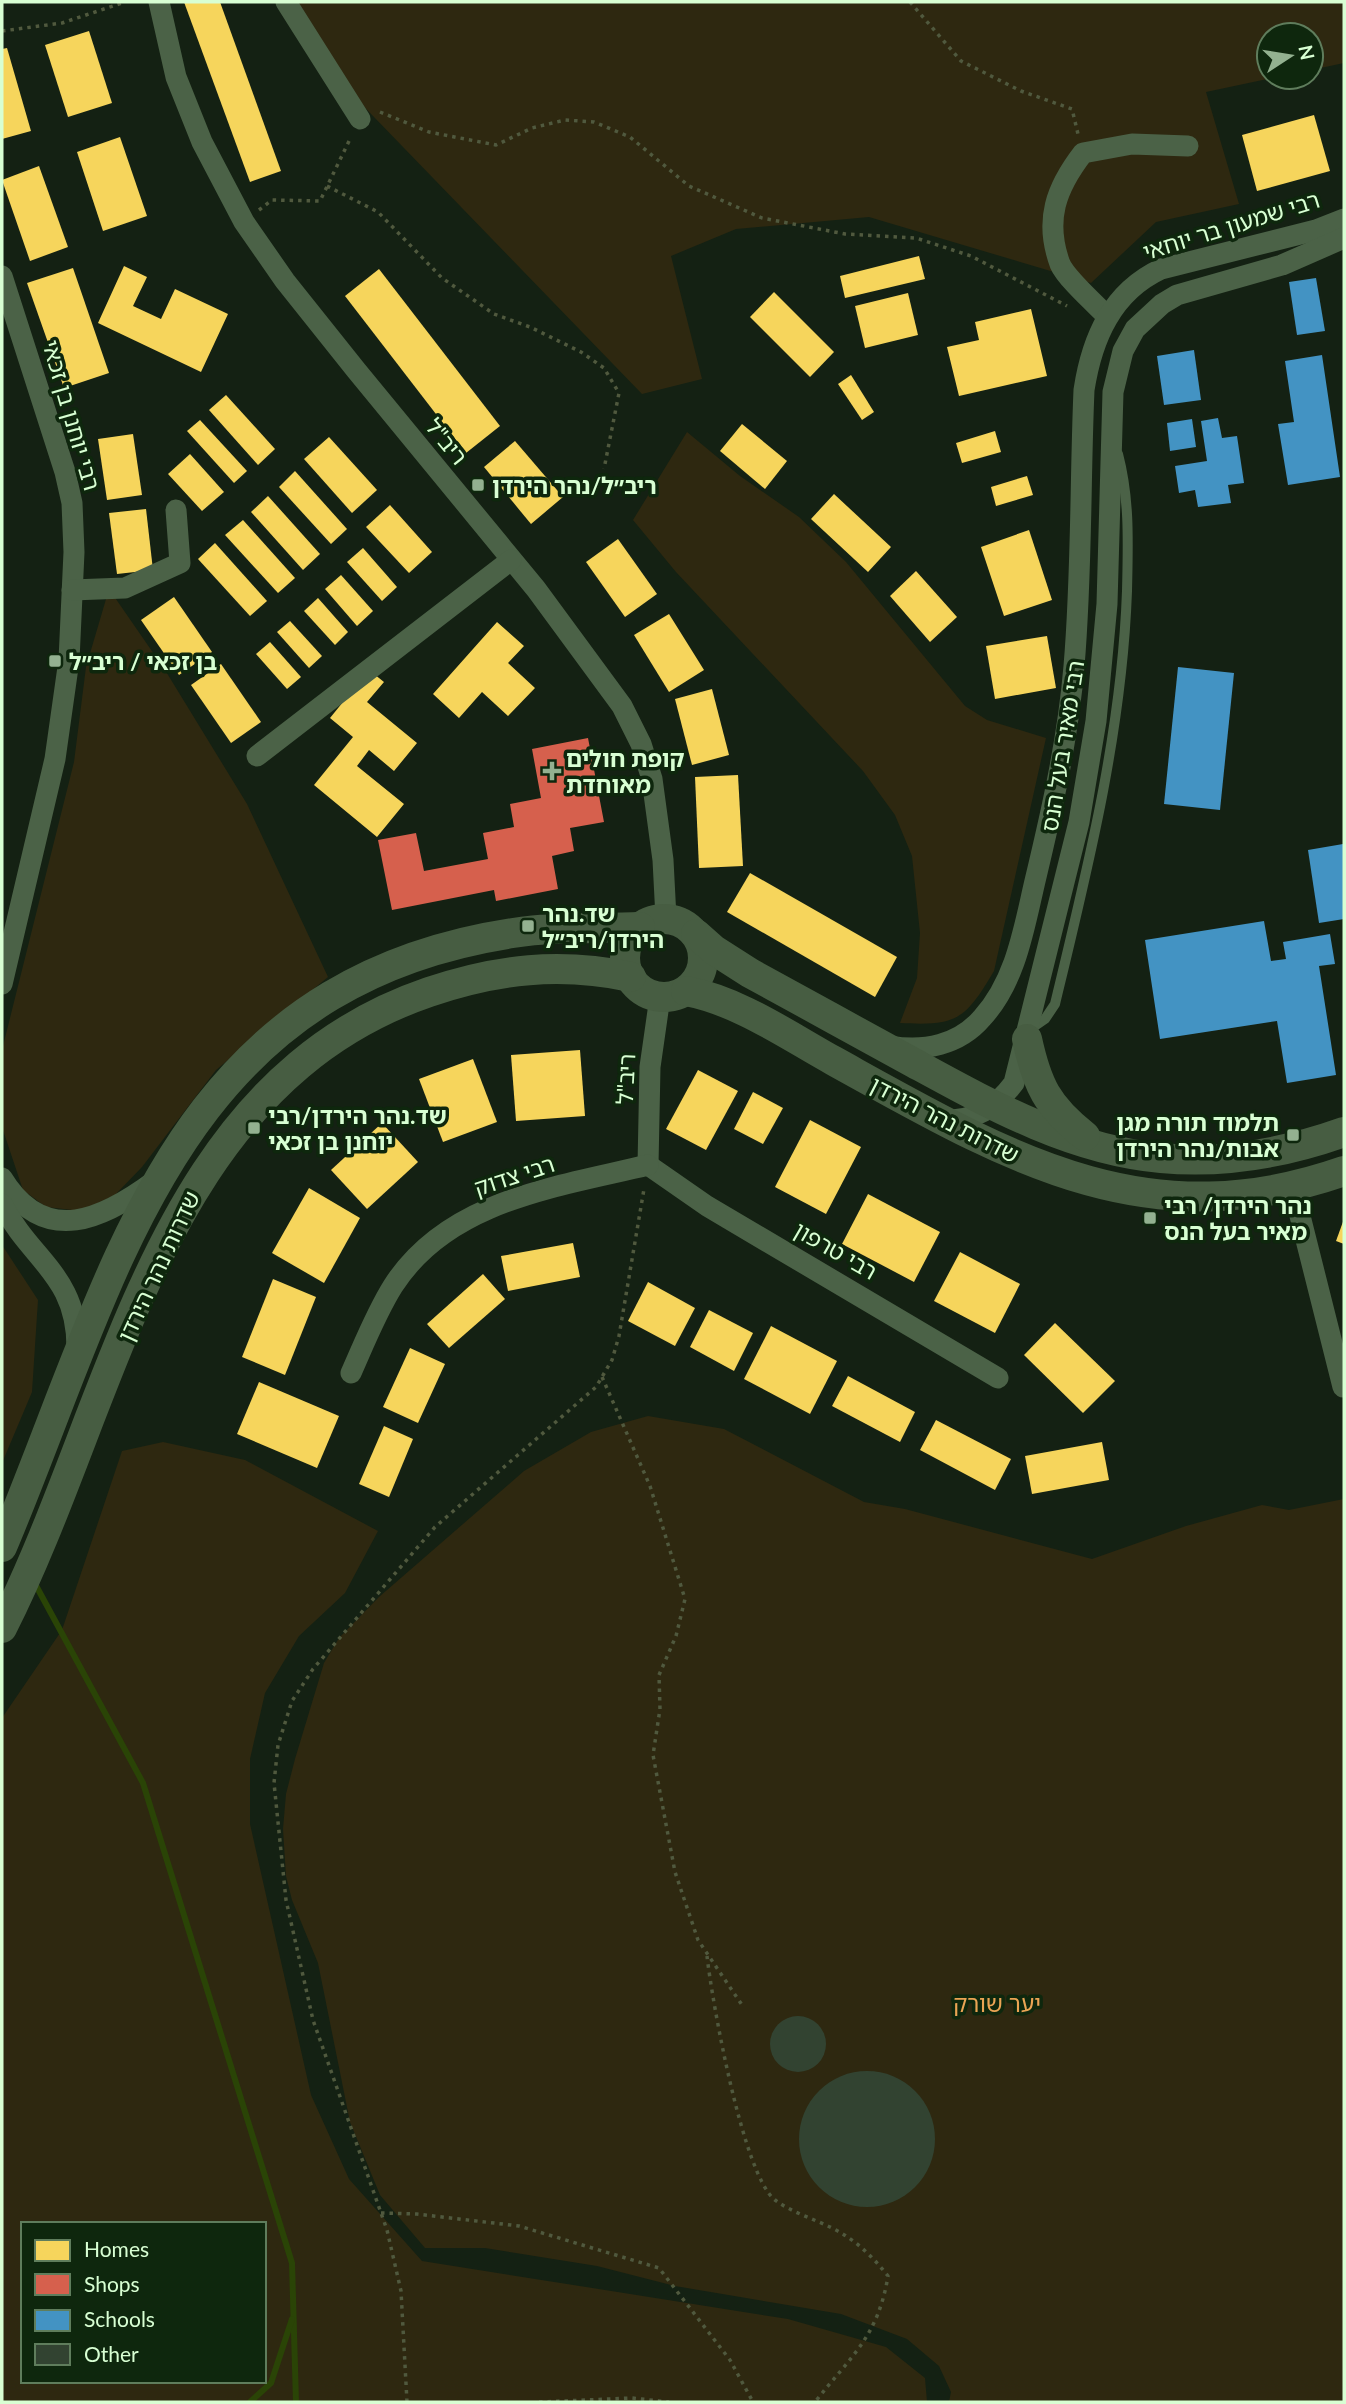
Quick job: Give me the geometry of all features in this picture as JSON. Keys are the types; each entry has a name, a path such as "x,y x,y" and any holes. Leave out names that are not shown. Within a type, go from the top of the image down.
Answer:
{"main road":[{"name":"שדרות נהר הירדן","path":"4,1540 135,1219 189,1130 233,1076 260,1049 338,991 384,969 499,936 554,928 653,923"},
{"path":"653,923 683,923 696,934 704,958 695,982 673,994 643,990 631,977 625,956 627,945 653,923"},
{"name":"שדרות נהר הירדן","path":"696,934 727,959 994,1107 1067,1137 1161,1158 1234,1158 1270,1154 1344,1132"},
{"name":"שדרות נהר הירדן","path":"2,1628 167,1236 218,1151 284,1076 356,1023 398,1003 517,969 572,967 631,977"},
{"name":"שדרות נהר הירדן","path":"673,994 732,1005 941,1121 1016,1156 1101,1185 1168,1195 1237,1194 1293,1188 1344,1171"},
{"path":"1028,1034 1045,1097 1058,1113 1096,1145"}],"street":[{"name":"ריב\"ל","path":"159,2 176,77 202,142 244,222 285,281 583,650 622,706 641,744 657,811 653,923"},
{"path":"286,2 360,119"},
{"path":"1107,317 1060,265 1051,212 1066,176 1083,153 1132,144 1188,146"},
{"name":"רבי שמעון בר יוחאי","path":"1107,317 1142,278 1161,269 1316,230 1344,219"},
{"name":"רבי שמעון בר יוחאי","path":"1135,329 1162,304 1177,295 1282,265 1344,238"},
{"name":"רבי יוחנן בן זכאי","path":"2,276 65,472 72,503 69,660 55,759 2,984"},
{"name":"רבי מאיר בעל הנס","path":"878,1043 903,1048 935,1047 967,1031 994,1003 1015,959 1051,816 1068,717 1079,603 1084,390 1088,362 1107,317"},
{"name":"רבי מאיר בעל הנס","path":"941,1121 963,1121 994,1107 1014,1083 1028,1034 1079,822 1096,721 1107,604 1111,428 1116,369 1135,329"},
{"path":"72,590 125,588 180,563 176,510"},
{"path":"257,756 511,560"},
{"name":"ריב\"ל","path":"648,1165 650,1068 673,994"},
{"name":"רבי צדוק","path":"351,1373 394,1285 426,1247 477,1212 534,1192 648,1165"},
{"name":"רבי טרפון","path":"648,1165 707,1206 998,1378"},
{"path":"2,1178 20,1201 35,1212 72,1222 109,1212 158,1178"},
{"path":"1293,1188 1343,1387"},
{"path":"2,1203 68,1295 77,1334 77,1359"}],"path":[{"path":"2,31 62,23 125,2"},
{"path":"910,2 961,61 1021,91 1072,109 1083,153"},
{"path":"244,222 271,200 320,201 366,106 429,132 496,145 531,128 565,120 594,122 630,137 689,186 762,218 845,234 916,238 971,256 1058,304 1070,307"},
{"path":"327,186 378,212 442,278 494,314 530,327 581,352 604,368 619,393 604,469"},
{"path":"407,2402 401,2291 381,2213 313,2020 289,1913 274,1783 278,1745 292,1701 313,1670 435,1527 596,1387 612,1360 619,1336 648,1165"},
{"path":"602,1377 650,1486 685,1599 676,1636 659,1675 660,1709 653,1755 675,1872 698,1940 742,2006"},
{"path":"707,1955 711,1990 737,2103 752,2159 764,2189 776,2201 854,2241 870,2253 888,2276 883,2308 870,2334 814,2402"},
{"path":"381,2213 417,2214 519,2226 659,2268 730,2360 752,2402"},
{"path":"539,2402 632,2398 669,2402"}],"green space":[{"path":"288,2 1344,2 1344,63 1325,67 1325,21 1255,21 1255,82 1206,92 1239,204 1156,222 1091,283 869,217 736,229 671,256 702,379 642,394 344,86"},
{"path":"687,432 740,476 799,517 846,562 965,706 987,720 1046,738 994,971 967,1010 947,1021 900,1023 917,978 920,933 912,856 895,815 863,771 676,572 633,520"},
{"path":"109,589 165,670 247,804 328,977 216,1070 142,1167 115,1195 81,1211 46,1207 23,1190 2,1127 2,1050 74,762 86,667"},
{"path":"2,1245 38,1300 32,1392 2,1463"},
{"name":"יער שורק","path":"648,1416 724,1429 864,1502 905,1509 1092,1559 1186,1526 1262,1505 1289,1510 1344,1499 1344,2402 949,2402 951,2392 939,2366 907,2339 841,2314 675,2286 597,2266 485,2248 425,2248 380,2195 350,2122 318,1963 292,1900 286,1876 283,1829 286,1794 324,1663 339,1638 379,1597 524,1471 591,1432"},
{"path":"163,1442 245,1460 378,1531 345,1593 299,1636 265,1693 250,1759 250,1824 311,2095 349,2179 422,2261 788,2319 886,2347 925,2378 927,2402 2,2402 2,1718 62,1630 122,1451"}],"building: Homes":[{"path":"184,2 220,2 281,171 250,182"},
{"path":"89,31 112,103 68,117 45,45"},
{"path":"7,48 31,131 2,139 2,49"},
{"path":"1314,115 1330,171 1257,191 1242,135"},
{"path":"120,137 147,216 103,231 77,152"},
{"path":"39,166 68,247 30,261 2,180"},
{"path":"919,256 925,279 845,298 840,276"},
{"path":"124,266 147,277 133,306 161,319 175,289 228,314 201,372 98,323"},
{"path":"73,268 109,373 64,388 27,283"},
{"path":"379,269 500,426 466,453 345,296"},
{"path":"774,292 834,352 810,377 750,317"},
{"path":"908,293 918,335 865,348 855,306"},
{"path":"1031,309 1047,376 959,396 947,347 979,340 975,322"},
{"path":"851,375 874,412 862,420 838,384"},
{"path":"226,395 275,449 258,465 209,410"},
{"path":"200,420 247,471 234,483 187,431"},
{"path":"742,424 787,461 765,489 720,451"},
{"path":"995,431 1001,452 962,463 956,443"},
{"path":"133,434 142,495 107,500 98,439"},
{"path":"329,437 377,490 352,513 304,459"},
{"path":"515,441 563,497 531,524 484,467"},
{"path":"190,454 224,492 202,511 168,474"},
{"path":"295,471 347,529 331,544 279,487"},
{"path":"1027,476 1033,495 996,506 991,487"},
{"path":"834,494 891,547 868,572 811,519"},
{"path":"268,496 320,554 303,570 251,512"},
{"path":"390,505 432,552 409,573 366,527"},
{"path":"146,509 153,570 117,574 109,513"},
{"path":"243,520 295,578 278,593 225,535"},
{"path":"1029,530 1052,600 1004,616 981,547"},
{"path":"618,539 657,594 625,617 586,562"},
{"path":"215,543 267,601 250,616 198,559"},
{"path":"363,548 397,587 382,601 347,562"},
{"path":"916,571 957,617 930,642 890,596"},
{"path":"341,575 373,611 357,626 325,589"},
{"path":"174,597 212,652 179,675 141,620"},
{"path":"318,598 348,632 335,645 304,611"},
{"path":"669,614 704,670 669,692 634,635"},
{"path":"290,621 322,656 309,668 277,632"},
{"path":"497,622 524,646 508,663 535,688 508,716 482,692 459,718 433,694"},
{"path":"1047,636 1056,688 995,699 986,646"},
{"path":"270,642 301,677 287,689 256,654"},
{"path":"221,664 261,722 231,743 191,685"},
{"path":"369,670 384,682 367,702 417,743 394,771 369,750 357,766 404,804 377,837 314,785 353,737 330,718"},
{"path":"712,689 729,755 692,765 675,699"},
{"path":"738,775 743,866 699,868 695,777"},
{"path":"750,873 897,957 875,997 727,912"},
{"path":"580,1050 585,1116 516,1121 511,1055"},
{"path":"473,1059 497,1122 443,1142 419,1079"},
{"path":"698,1070 738,1091 706,1150 666,1129"},
{"path":"753,1092 783,1108 763,1144 734,1129"},
{"path":"810,1120 861,1147 826,1214 775,1187"},
{"path":"382,1123 418,1162 367,1209 331,1170"},
{"path":"309,1188 360,1218 324,1283 272,1253"},
{"path":"868,1194 940,1232 914,1282 842,1244"},
{"path":"1344,1219 1344,1244 1336,1241"},
{"path":"573,1243 580,1277 508,1291 501,1256"},
{"path":"960,1252 1020,1284 995,1333 934,1301"},
{"path":"483,1274 505,1299 449,1348 427,1324"},
{"path":"273,1279 316,1297 285,1375 242,1357"},
{"path":"648,1282 695,1308 675,1346 628,1321"},
{"path":"709,1310 753,1333 734,1371 690,1347"},
{"path":"1055,1323 1115,1381 1083,1413 1024,1355"},
{"path":"771,1326 837,1361 810,1414 744,1379"},
{"path":"410,1348 445,1364 418,1423 383,1407"},
{"path":"848,1376 915,1412 900,1442 832,1406"},
{"path":"259,1382 339,1416 317,1468 237,1434"},
{"path":"936,1420 1011,1459 995,1490 920,1450"},
{"path":"384,1426 413,1439 389,1497 359,1484"},
{"path":"1102,1442 1109,1480 1032,1494 1025,1456"}],"building: Shops":[{"path":"588,738 604,822 570,828 574,851 552,856 558,889 496,901 494,890 392,910 378,840 416,833 424,871 488,859 483,833 514,827 510,804 541,798 532,749"}],"building: Schools":[{"path":"1316,278 1325,331 1297,335 1289,282"},
{"path":"1194,350 1201,400 1164,405 1157,356"},
{"path":"1322,355 1340,477 1288,485 1278,424 1294,422 1285,361"},
{"path":"1218,418 1222,438 1237,436 1244,483 1228,485 1231,503 1198,507 1195,490 1179,493 1175,466 1207,461 1201,421"},
{"path":"1192,419 1196,447 1170,451 1167,423"},
{"path":"1178,667 1234,673 1220,810 1164,804"},
{"path":"1343,844 1344,919 1319,923 1308,850"},
{"path":"1264,921 1271,961 1286,959 1283,942 1330,934 1335,964 1319,966 1336,1075 1287,1083 1277,1021 1160,1039 1145,940"}],"building: Other":[{"path":"798,2016 809,2018 818,2024 824,2033 824,2055 818,2064 809,2070 798,2072 787,2070 778,2064 772,2055 770,2044 772,2033 778,2024 787,2018"},
{"path":"867,2071 893,2077 915,2091 929,2113 935,2139 929,2165 915,2187 893,2201 867,2207 841,2201 819,2187 805,2165 799,2139 805,2113 819,2091 841,2077"}],"waterway":[{"path":"33,1580 143,1783 292,2263 296,2402"},
{"path":"250,2402 271,2383 292,2319"}],"place":[{"name":"ריב״ל/נהר הירדן","path":"478,485"},
{"name":"בן זכאי / ריב״ל","path":"55,661"},
{"name":"קופת חולים מאוחדת","path":"552,771"},
{"name":"שד.נהר הירדן/ריב״ל","path":"528,926"},
{"name":"שד.נהר הירדן/רבי יוחנן בן זכאי","path":"254,1128"},
{"name":"תלמוד תורה מגן אבות/נהר הירדן","path":"1293,1135"},
{"name":"נהר הירדן/ רבי מאיר בעל הנס","path":"1150,1218"}]}
